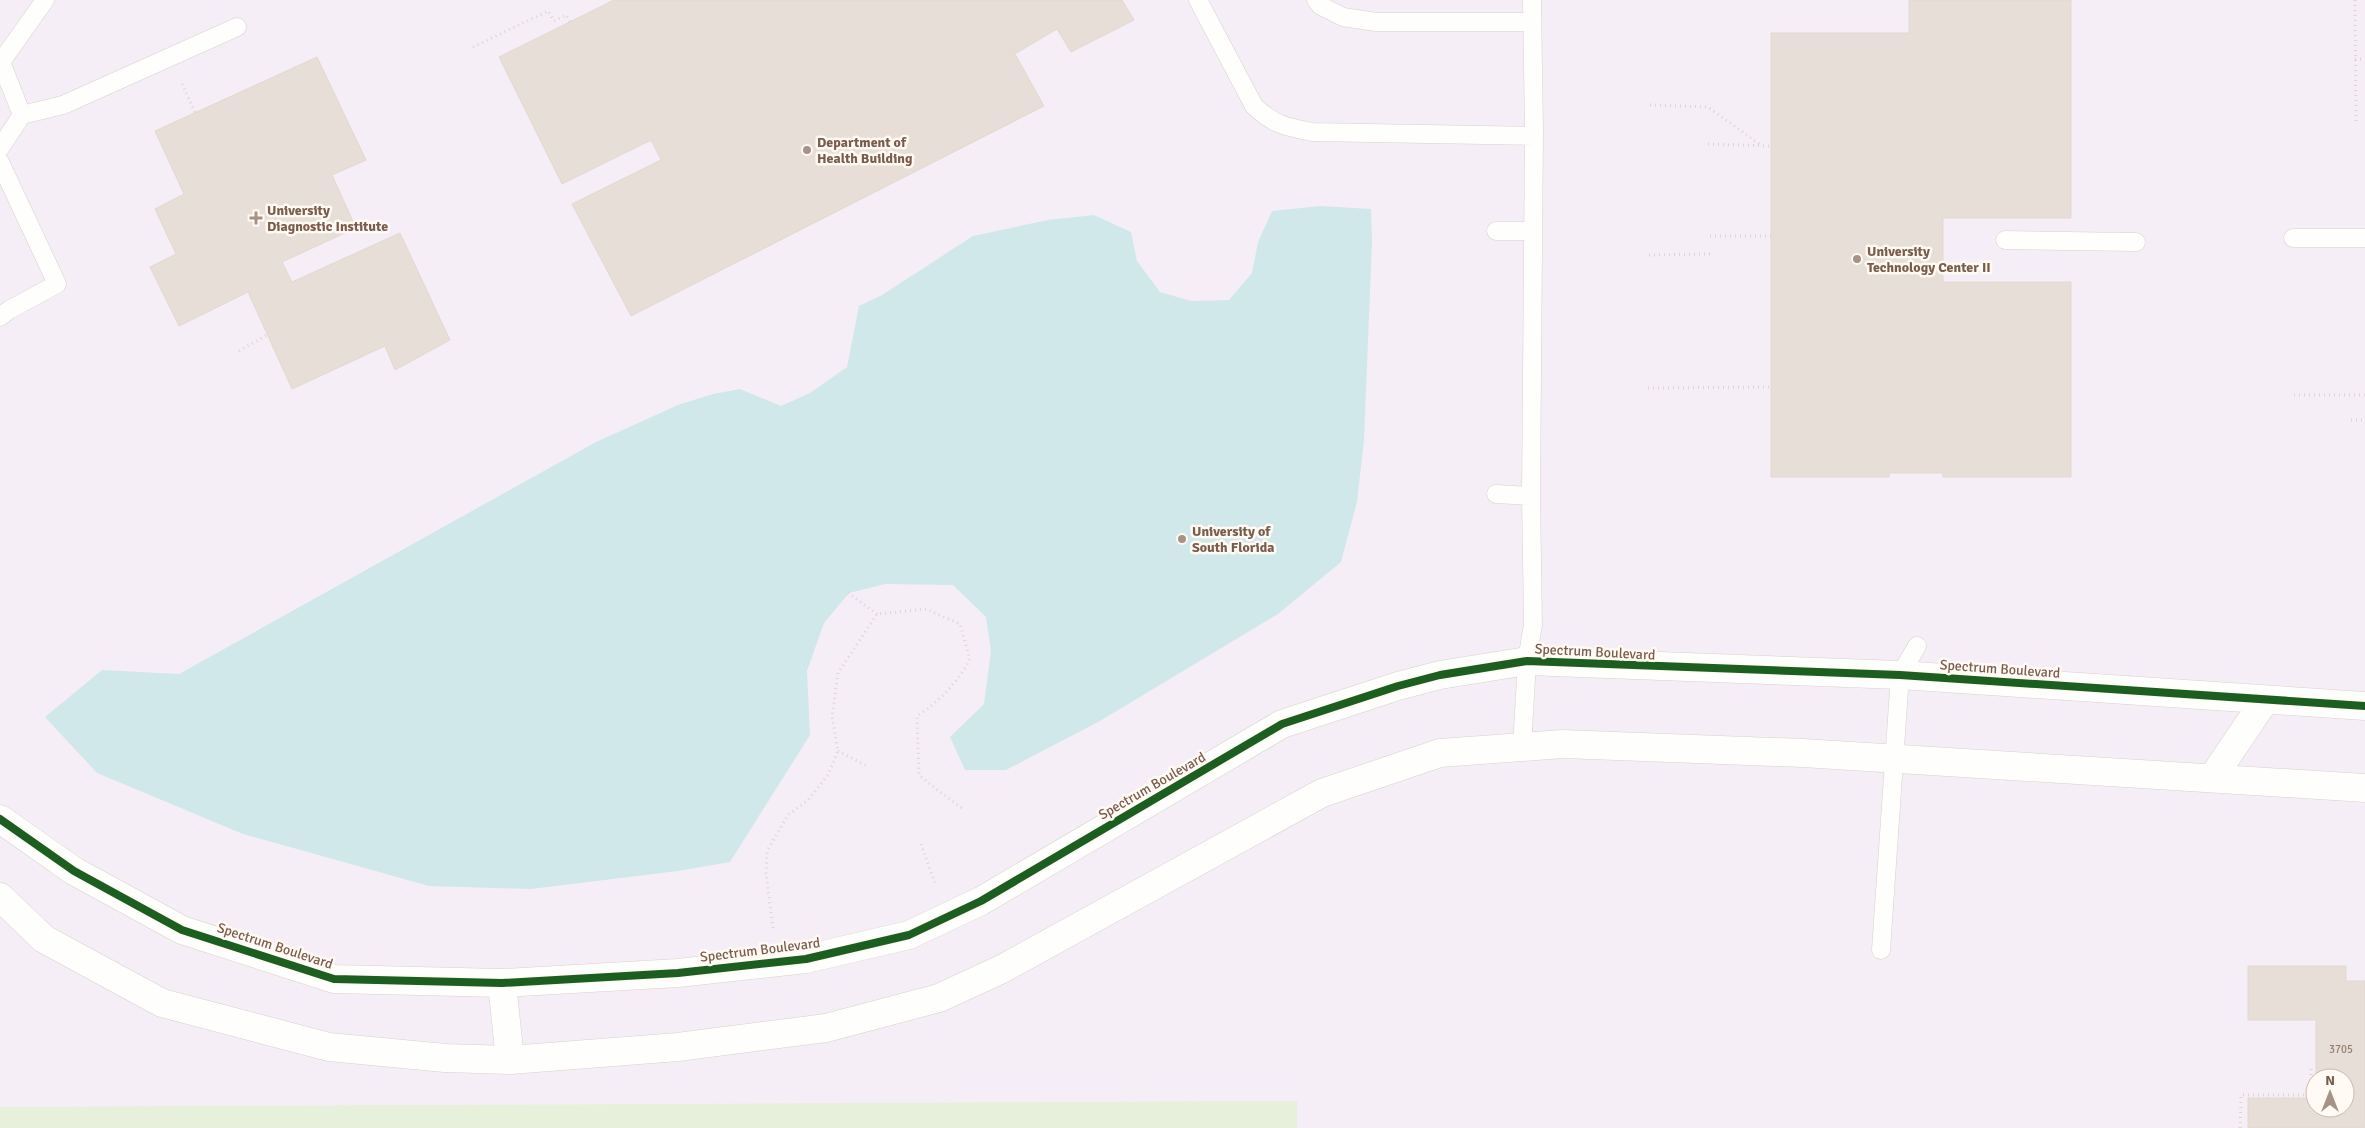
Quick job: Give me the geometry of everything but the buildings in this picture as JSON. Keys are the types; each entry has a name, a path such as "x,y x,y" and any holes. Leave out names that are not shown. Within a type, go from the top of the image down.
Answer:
{"street":[{"name":"Spectrum Boulevard","path":"0,819 74,871 182,930 334,979 502,983 678,973 806,959 909,935 981,901 1282,724 1398,686 1440,675 1527,661 1900,675 2365,706"},
{"path":"2213,777 2265,700"},
{"path":"0,897 44,939 162,1003 329,1047 445,1058 510,1060 678,1047 826,1028 939,998 1002,969 1322,793 1440,753 1563,744 1803,753 1896,760 2213,777 2365,788"},
{"path":"502,983 510,1060"}],"lane":[{"path":"22,115 1,62 45,0"},
{"path":"1198,0 1254,106 1268,119 1284,127 1312,132 1534,136"},
{"path":"1316,0 1321,6 1342,17 1376,22 1532,22"},
{"path":"1522,747 1527,661 1533,624 1531,496 1534,136 1532,0"},
{"path":"0,148 22,115 62,106 237,27"},
{"path":"0,162 57,284 9,310 0,317"},
{"path":"1496,231 1532,231"},
{"path":"2293,238 2365,238"},
{"path":"2005,240 2136,242"},
{"path":"1496,494 1531,496"},
{"path":"1881,950 1896,760 1900,675 1917,646"}],"path":[{"path":"2355,0 2356,121"},
{"path":"473,47 548,11 554,21 566,14 570,22"},
{"path":"2355,59 2365,59"},
{"path":"180,79 195,112"},
{"path":"1650,106 1708,107 1762,146"},
{"path":"1708,144 1771,146"},
{"path":"1710,236 1771,236"},
{"path":"1649,254 1710,254"},
{"path":"239,351 268,335"},
{"path":"1648,388 1771,387"},
{"path":"2294,395 2365,395"},
{"path":"2351,420 2365,420"},
{"path":"848,593 876,614 926,610 960,624 970,658 960,678 931,707 917,716 920,775 936,790 962,808"},
{"path":"778,962 766,874 767,851 788,815 808,800 828,775 838,751 832,717 838,673 876,614"},
{"path":"838,751 867,766"},
{"path":"921,844 938,891"},
{"path":"2240,1128 2241,1095 2305,1095"}],"shaded area":[{"name":"University of South Florida","path":"0,0 2365,0 2365,1128 0,1128"}],"green space":[{"path":"1297,1101 1297,1128 0,1128 0,1107"}],"water":[{"path":"1320,206 1371,209 1372,242 1364,440 1357,502 1341,562 1278,614 1100,721 1006,770 965,770 950,737 984,704 991,651 986,617 953,585 885,584 849,593 824,623 807,671 810,735 730,862 678,871 531,889 429,886 243,834 97,773 45,717 102,670 179,674 596,442 678,405 713,394 740,389 781,406 810,393 847,367 859,306 882,295 973,236 1048,220 1094,215 1131,232 1137,261 1160,292 1191,301 1229,300 1252,273 1258,242 1272,211"}],"cycle path":[{"path":"0,819 74,871 182,930 334,979 502,983 678,973 806,959 909,935 981,901 1282,724 1398,686 1440,675 1527,661 1900,675 2365,706"}],"place":[{"name":"Department of Health Building","path":"807,150"},
{"name":"University Diagnostic Institute","path":"256,218"},
{"name":"University Technology Center II","path":"1857,259"},
{"name":"University of South Florida","path":"1182,539"}]}
